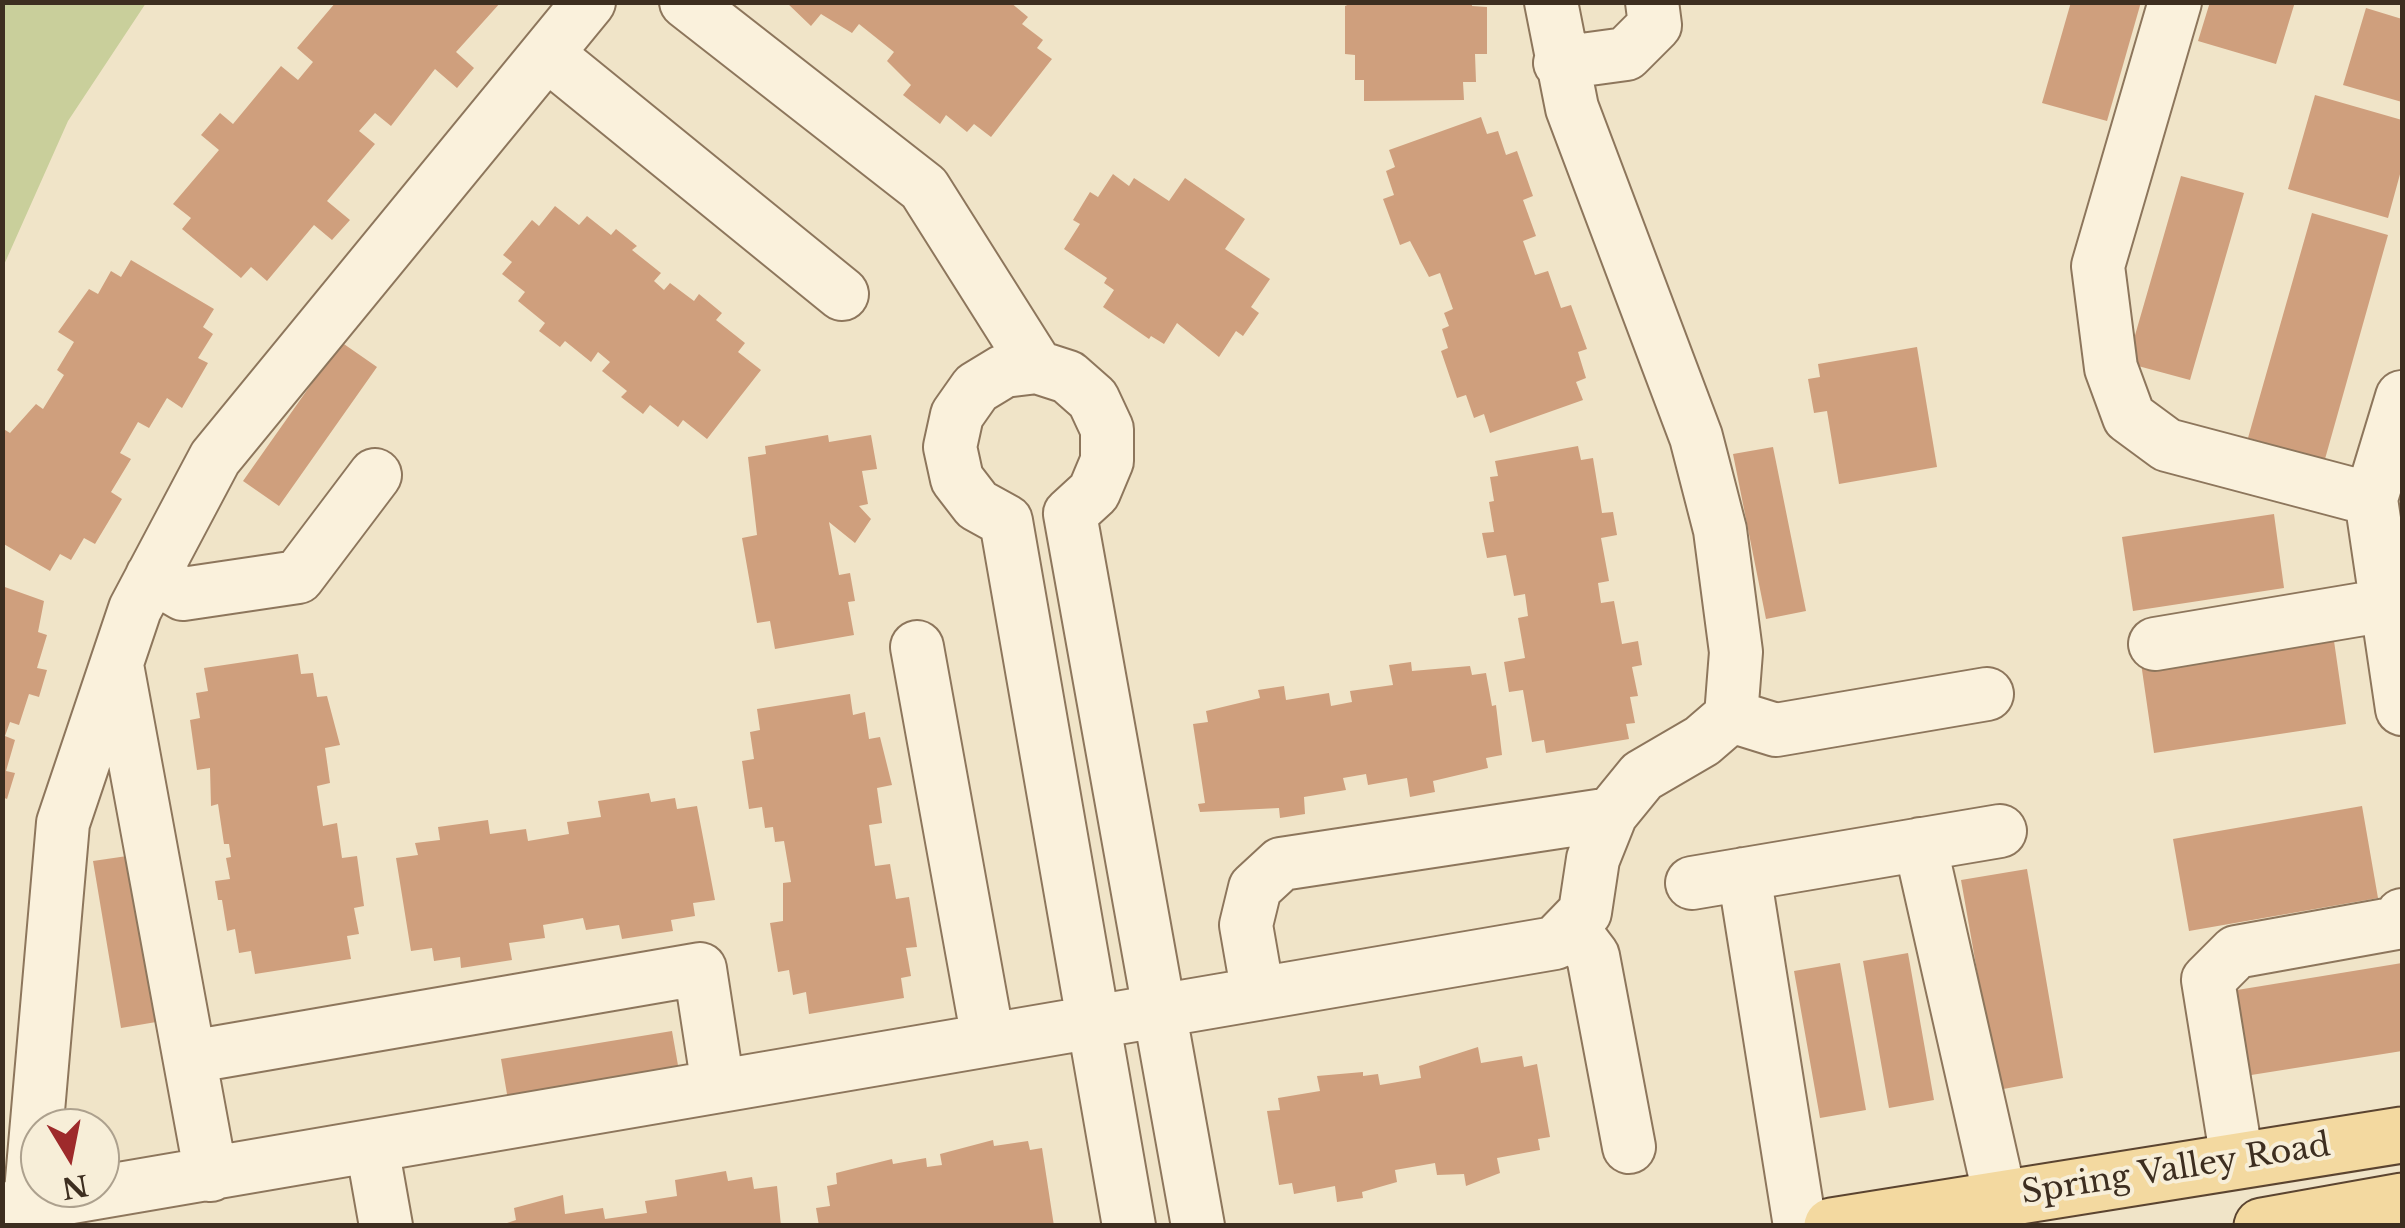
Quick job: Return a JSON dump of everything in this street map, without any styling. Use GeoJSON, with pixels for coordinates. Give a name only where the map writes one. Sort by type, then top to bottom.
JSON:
{"type":"FeatureCollection","features":[{"type":"Feature","properties":{"kind":"main road","name":"Spring Valley Road"},"geometry":{"type":"LineString","coordinates":[[1832,1226],[2002,1211],[2237,1160],[2402,1135]]}},
{"type":"Feature","properties":{"kind":"main road","name":"Spring Valley Road"},"geometry":{"type":"LineString","coordinates":[[2262,1226],[2402,1201]]}},
{"type":"Feature","properties":{"kind":"lane"},"geometry":{"type":"LineString","coordinates":[[589,2],[215,458],[134,609],[63,823],[20,1213],[372,1146],[1555,943],[1584,912],[1593,859],[1611,814],[1642,776],[1702,741],[1731,716],[1736,652],[1720,530],[1696,438],[1572,108],[1560,64],[1551,2]]}},
{"type":"Feature","properties":{"kind":"lane"},"geometry":{"type":"LineString","coordinates":[[686,2],[924,188],[1037,367]]}},
{"type":"Feature","properties":{"kind":"lane"},"geometry":{"type":"LineString","coordinates":[[1560,64],[1626,54],[1655,24],[1652,2]]}},
{"type":"Feature","properties":{"kind":"lane"},"geometry":{"type":"LineString","coordinates":[[2175,2],[2098,266],[2111,368],[2129,417],[2167,446],[2371,499]]}},
{"type":"Feature","properties":{"kind":"lane"},"geometry":{"type":"LineString","coordinates":[[547,54],[842,294]]}},
{"type":"Feature","properties":{"kind":"lane"},"geometry":{"type":"LineString","coordinates":[[1129,1226],[1006,522],[977,505],[967,492],[958,479],[950,447],[957,415],[976,388],[1004,371],[1037,367],[1068,377],[1093,399],[1107,429],[1108,462],[1094,492],[1070,514],[1198,1226]]}},
{"type":"Feature","properties":{"kind":"lane"},"geometry":{"type":"LineString","coordinates":[[2402,397],[2371,499],[2402,709]]}},
{"type":"Feature","properties":{"kind":"lane"},"geometry":{"type":"LineString","coordinates":[[152,576],[184,594],[298,576],[375,474]]}},
{"type":"Feature","properties":{"kind":"lane"},"geometry":{"type":"LineString","coordinates":[[2155,644],[2387,605]]}},
{"type":"Feature","properties":{"kind":"lane"},"geometry":{"type":"LineString","coordinates":[[917,647],[988,1038]]}},
{"type":"Feature","properties":{"kind":"lane"},"geometry":{"type":"LineString","coordinates":[[117,662],[211,1175]]}},
{"type":"Feature","properties":{"kind":"lane"},"geometry":{"type":"LineString","coordinates":[[1731,716],[1776,730],[1987,694]]}},
{"type":"Feature","properties":{"kind":"lane"},"geometry":{"type":"LineString","coordinates":[[1258,994],[1246,925],[1255,888],[1281,864],[1611,814]]}},
{"type":"Feature","properties":{"kind":"lane"},"geometry":{"type":"LineString","coordinates":[[1692,883],[2000,831]]}},
{"type":"Feature","properties":{"kind":"lane"},"geometry":{"type":"LineString","coordinates":[[1920,844],[2002,1211]]}},
{"type":"Feature","properties":{"kind":"lane"},"geometry":{"type":"LineString","coordinates":[[1744,874],[1800,1226]]}},
{"type":"Feature","properties":{"kind":"lane"},"geometry":{"type":"LineString","coordinates":[[2237,1160],[2208,980],[2236,952],[2397,924],[2402,915]]}},
{"type":"Feature","properties":{"kind":"lane"},"geometry":{"type":"LineString","coordinates":[[1571,927],[1593,956],[1629,1147]]}},
{"type":"Feature","properties":{"kind":"lane"},"geometry":{"type":"LineString","coordinates":[[190,1057],[700,969],[718,1086]]}},
{"type":"Feature","properties":{"kind":"lane"},"geometry":{"type":"LineString","coordinates":[[372,1146],[386,1226]]}},
{"type":"Feature","properties":{"kind":"green space"},"geometry":{"type":"Polygon","coordinates":[[[3,2],[146,3],[68,121],[3,267],[3,2]]]}},
{"type":"Feature","properties":{"kind":"building"},"geometry":{"type":"Polygon","coordinates":[[[336,2],[501,2],[456,52],[474,68],[457,88],[435,69],[391,126],[375,113],[359,131],[375,144],[327,201],[350,220],[332,240],[314,225],[267,281],[251,267],[241,278],[182,229],[191,218],[173,204],[219,150],[201,135],[220,113],[233,124],[281,66],[298,80],[313,62],[297,48],[336,2]]]}},
{"type":"Feature","properties":{"kind":"building"},"geometry":{"type":"Polygon","coordinates":[[[786,2],[1010,2],[1028,17],[1022,24],[1043,40],[1037,48],[1052,59],[991,137],[974,124],[967,132],[946,115],[940,124],[903,95],[911,85],[887,61],[894,52],[859,24],[852,33],[821,14],[811,26],[786,2]]]}},
{"type":"Feature","properties":{"kind":"building"},"geometry":{"type":"Polygon","coordinates":[[[1354,2],[1472,2],[1472,6],[1487,7],[1487,54],[1475,54],[1476,82],[1463,82],[1464,100],[1364,101],[1364,80],[1355,80],[1355,55],[1345,54],[1345,6],[1354,2]]]}},
{"type":"Feature","properties":{"kind":"building"},"geometry":{"type":"Polygon","coordinates":[[[2071,2],[2141,2],[2107,121],[2042,103],[2071,2]]]}},
{"type":"Feature","properties":{"kind":"building"},"geometry":{"type":"Polygon","coordinates":[[[2210,2],[2295,2],[2276,64],[2198,41],[2210,2]]]}},
{"type":"Feature","properties":{"kind":"building"},"geometry":{"type":"Polygon","coordinates":[[[2366,8],[2402,19],[2402,102],[2343,85],[2366,8]]]}},
{"type":"Feature","properties":{"kind":"building"},"geometry":{"type":"Polygon","coordinates":[[[2315,95],[2402,120],[2402,167],[2388,218],[2288,189],[2315,95]]]}},
{"type":"Feature","properties":{"kind":"building"},"geometry":{"type":"Polygon","coordinates":[[[1481,117],[1487,134],[1498,131],[1506,155],[1517,151],[1533,196],[1523,200],[1536,236],[1523,241],[1535,275],[1548,271],[1561,308],[1571,305],[1587,349],[1578,352],[1586,378],[1576,382],[1583,400],[1490,433],[1484,414],[1474,418],[1466,395],[1457,398],[1441,351],[1448,348],[1442,329],[1449,326],[1444,313],[1453,309],[1440,273],[1429,277],[1410,241],[1400,245],[1383,199],[1394,195],[1386,171],[1395,167],[1389,150],[1481,117]]]}},
{"type":"Feature","properties":{"kind":"building"},"geometry":{"type":"Polygon","coordinates":[[[1113,174],[1129,186],[1134,178],[1169,201],[1185,178],[1245,219],[1225,249],[1270,279],[1251,307],[1259,313],[1243,336],[1236,331],[1219,357],[1177,323],[1164,344],[1151,336],[1149,339],[1103,307],[1114,290],[1104,283],[1107,278],[1064,249],[1080,224],[1073,220],[1090,192],[1098,197],[1113,174]]]}},
{"type":"Feature","properties":{"kind":"building"},"geometry":{"type":"Polygon","coordinates":[[[2181,176],[2244,193],[2190,380],[2127,363],[2181,176]]]}},
{"type":"Feature","properties":{"kind":"building"},"geometry":{"type":"Polygon","coordinates":[[[555,206],[579,225],[587,216],[611,235],[616,229],[637,246],[632,250],[661,273],[654,281],[664,290],[670,283],[694,301],[699,294],[722,313],[716,320],[745,343],[738,352],[761,370],[707,439],[683,420],[678,427],[650,405],[643,414],[621,397],[627,391],[602,371],[610,362],[598,352],[591,362],[565,341],[560,347],[539,331],[545,323],[518,301],[525,292],[502,274],[512,262],[503,255],[532,220],[539,226],[555,206]]]}},
{"type":"Feature","properties":{"kind":"building"},"geometry":{"type":"Polygon","coordinates":[[[2312,213],[2388,235],[2325,459],[2248,438],[2312,213]]]}},
{"type":"Feature","properties":{"kind":"building"},"geometry":{"type":"Polygon","coordinates":[[[131,260],[214,309],[203,327],[213,334],[198,358],[208,363],[182,408],[167,398],[149,428],[138,422],[120,453],[131,459],[111,492],[122,499],[95,544],[84,538],[71,560],[60,554],[50,571],[2,543],[2,428],[10,433],[36,404],[43,409],[64,375],[57,370],[74,342],[58,332],[89,289],[98,294],[111,271],[121,277],[131,260]]]}},
{"type":"Feature","properties":{"kind":"building"},"geometry":{"type":"Polygon","coordinates":[[[341,342],[377,367],[279,506],[243,481],[341,342]]]}},
{"type":"Feature","properties":{"kind":"building"},"geometry":{"type":"Polygon","coordinates":[[[1917,347],[1937,467],[1839,484],[1827,411],[1814,413],[1808,379],[1820,377],[1818,364],[1917,347]]]}},
{"type":"Feature","properties":{"kind":"building"},"geometry":{"type":"Polygon","coordinates":[[[828,435],[829,442],[871,435],[877,469],[862,471],[868,504],[859,506],[871,519],[855,543],[829,522],[839,575],[850,573],[855,601],[848,602],[854,635],[775,649],[770,621],[757,623],[742,538],[757,535],[748,457],[766,454],[765,446],[828,435]]]}},
{"type":"Feature","properties":{"kind":"building"},"geometry":{"type":"Polygon","coordinates":[[[1578,446],[1581,460],[1593,458],[1602,513],[1613,512],[1617,535],[1601,538],[1609,581],[1598,583],[1601,603],[1614,601],[1622,644],[1638,641],[1642,665],[1632,667],[1638,696],[1630,697],[1635,723],[1626,724],[1629,739],[1546,753],[1544,740],[1532,742],[1523,690],[1509,692],[1504,662],[1525,658],[1518,618],[1528,616],[1525,594],[1514,596],[1506,555],[1487,558],[1482,533],[1494,532],[1489,502],[1494,501],[1490,477],[1498,476],[1495,461],[1578,446]]]}},
{"type":"Feature","properties":{"kind":"building"},"geometry":{"type":"Polygon","coordinates":[[[1773,447],[1806,611],[1766,619],[1733,454],[1773,447]]]}},
{"type":"Feature","properties":{"kind":"building"},"geometry":{"type":"Polygon","coordinates":[[[2274,514],[2284,588],[2133,611],[2122,537],[2274,514]]]}},
{"type":"Feature","properties":{"kind":"building"},"geometry":{"type":"Polygon","coordinates":[[[2,586],[44,601],[38,632],[47,635],[37,668],[47,670],[39,697],[29,694],[19,725],[10,722],[5,736],[15,740],[6,771],[15,773],[7,799],[2,797],[2,586]]]}},
{"type":"Feature","properties":{"kind":"building"},"geometry":{"type":"Polygon","coordinates":[[[2333,634],[2346,724],[2154,753],[2141,663],[2333,634]]]}},
{"type":"Feature","properties":{"kind":"building"},"geometry":{"type":"Polygon","coordinates":[[[298,654],[301,674],[313,673],[317,697],[327,696],[340,745],[325,748],[330,783],[317,786],[323,826],[337,823],[342,858],[357,856],[364,906],[354,908],[359,934],[347,936],[351,959],[255,974],[251,951],[239,953],[235,929],[227,931],[222,900],[218,900],[215,881],[230,879],[226,858],[231,857],[229,844],[224,844],[218,804],[211,806],[210,768],[197,770],[190,720],[200,718],[196,693],[208,691],[204,668],[298,654]]]}},
{"type":"Feature","properties":{"kind":"building"},"geometry":{"type":"Polygon","coordinates":[[[1411,662],[1412,671],[1470,666],[1472,675],[1486,673],[1492,706],[1496,705],[1502,755],[1486,758],[1488,768],[1433,781],[1435,792],[1410,797],[1407,778],[1368,785],[1366,774],[1343,778],[1346,790],[1304,797],[1305,814],[1280,818],[1279,808],[1200,812],[1198,804],[1205,803],[1193,724],[1208,722],[1206,711],[1260,698],[1258,690],[1284,686],[1286,700],[1329,693],[1331,706],[1352,702],[1350,691],[1393,685],[1389,665],[1411,662]]]}},
{"type":"Feature","properties":{"kind":"building"},"geometry":{"type":"Polygon","coordinates":[[[850,694],[853,715],[865,712],[869,739],[880,737],[892,785],[877,788],[882,823],[869,825],[875,866],[890,864],[896,899],[909,897],[917,947],[906,948],[911,976],[901,978],[904,998],[809,1014],[806,992],[793,995],[789,970],[778,972],[770,923],[783,921],[783,883],[791,882],[784,841],[775,842],[773,827],[765,828],[762,807],[749,809],[742,761],[754,759],[750,732],[760,730],[757,709],[850,694]]]}},
{"type":"Feature","properties":{"kind":"building"},"geometry":{"type":"Polygon","coordinates":[[[649,793],[651,802],[675,798],[677,809],[697,806],[715,900],[693,903],[695,916],[671,920],[673,931],[622,939],[619,925],[586,930],[583,918],[543,925],[545,938],[509,943],[512,960],[461,968],[460,957],[434,961],[432,948],[411,951],[396,858],[418,855],[415,843],[440,840],[438,827],[488,820],[490,834],[526,829],[528,841],[569,834],[567,822],[601,817],[598,801],[649,793]]]}},
{"type":"Feature","properties":{"kind":"building"},"geometry":{"type":"Polygon","coordinates":[[[2362,806],[2378,898],[2189,931],[2173,839],[2362,806]]]}},
{"type":"Feature","properties":{"kind":"building"},"geometry":{"type":"Polygon","coordinates":[[[134,855],[162,1021],[121,1028],[93,861],[134,855]]]}},
{"type":"Feature","properties":{"kind":"building"},"geometry":{"type":"Polygon","coordinates":[[[2027,869],[2063,1078],[1998,1090],[1961,880],[2027,869]]]}},
{"type":"Feature","properties":{"kind":"building"},"geometry":{"type":"Polygon","coordinates":[[[1908,953],[1934,1100],[1889,1108],[1863,961],[1908,953]]]}},
{"type":"Feature","properties":{"kind":"building"},"geometry":{"type":"Polygon","coordinates":[[[1840,963],[1866,1110],[1820,1118],[1794,971],[1840,963]]]}},
{"type":"Feature","properties":{"kind":"building"},"geometry":{"type":"Polygon","coordinates":[[[2402,963],[2402,1051],[2245,1076],[2231,991],[2402,963]]]}},
{"type":"Feature","properties":{"kind":"building"},"geometry":{"type":"Polygon","coordinates":[[[672,1031],[679,1071],[508,1100],[501,1059],[672,1031]]]}},
{"type":"Feature","properties":{"kind":"building"},"geometry":{"type":"Polygon","coordinates":[[[1478,1047],[1481,1063],[1522,1056],[1524,1067],[1537,1064],[1550,1137],[1538,1139],[1540,1150],[1497,1158],[1500,1173],[1466,1186],[1464,1174],[1437,1175],[1435,1163],[1395,1170],[1397,1182],[1362,1192],[1363,1198],[1337,1202],[1335,1186],[1294,1194],[1292,1183],[1279,1185],[1267,1111],[1280,1110],[1278,1098],[1320,1091],[1317,1076],[1378,1074],[1380,1085],[1421,1078],[1419,1066],[1478,1047]]]}},
{"type":"Feature","properties":{"kind":"building"},"geometry":{"type":"Polygon","coordinates":[[[993,1140],[994,1146],[1028,1141],[1030,1150],[1042,1148],[1054,1226],[819,1226],[816,1208],[830,1206],[827,1186],[837,1184],[836,1173],[892,1159],[893,1164],[926,1158],[927,1167],[942,1165],[940,1154],[993,1140]]]}},
{"type":"Feature","properties":{"kind":"building"},"geometry":{"type":"Polygon","coordinates":[[[726,1171],[728,1181],[752,1177],[754,1189],[777,1186],[781,1226],[498,1226],[516,1220],[514,1208],[563,1195],[565,1214],[603,1208],[605,1219],[647,1213],[645,1201],[677,1196],[675,1180],[726,1171]]]}}]}
